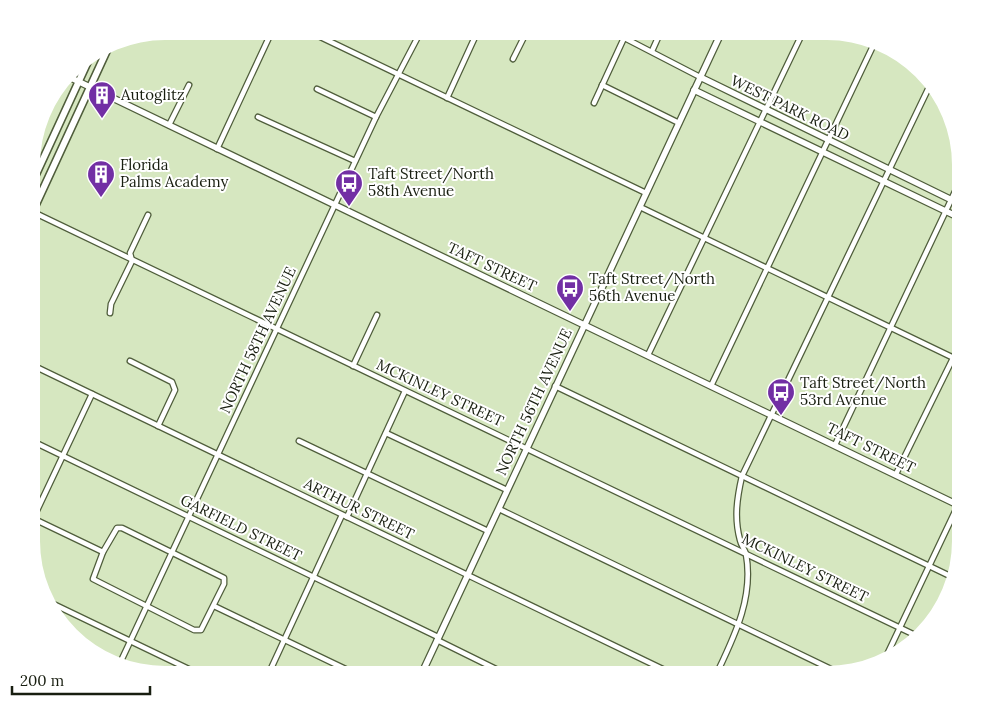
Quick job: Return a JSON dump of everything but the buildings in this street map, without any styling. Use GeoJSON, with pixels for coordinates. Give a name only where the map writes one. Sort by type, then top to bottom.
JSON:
{"type":"FeatureCollection","features":[{"type":"Feature","properties":{"kind":"main road"},"geometry":{"type":"LineString","coordinates":[[40,194],[104,57]]}},
{"type":"Feature","properties":{"kind":"main road"},"geometry":{"type":"LineString","coordinates":[[40,165],[83,71]]}},
{"type":"Feature","properties":{"kind":"street"},"geometry":{"type":"LineString","coordinates":[[217,149],[268,40]]}},
{"type":"Feature","properties":{"kind":"street"},"geometry":{"type":"LineString","coordinates":[[328,40],[646,193]]}},
{"type":"Feature","properties":{"kind":"street","name":"NORTH 58TH AVENUE"},"geometry":{"type":"LineString","coordinates":[[122,658],[355,161],[415,40]]}},
{"type":"Feature","properties":{"kind":"street"},"geometry":{"type":"LineString","coordinates":[[447,98],[474,40]]}},
{"type":"Feature","properties":{"kind":"street"},"geometry":{"type":"LineString","coordinates":[[513,59],[522,40]]}},
{"type":"Feature","properties":{"kind":"street"},"geometry":{"type":"LineString","coordinates":[[594,103],[623,40]]}},
{"type":"Feature","properties":{"kind":"street","name":"WEST PARK ROAD"},"geometry":{"type":"LineString","coordinates":[[628,40],[765,110],[952,200]]}},
{"type":"Feature","properties":{"kind":"street"},"geometry":{"type":"LineString","coordinates":[[652,51],[657,40]]}},
{"type":"Feature","properties":{"kind":"street","name":"NORTH 56TH AVENUE"},"geometry":{"type":"LineString","coordinates":[[425,666],[718,40]]}},
{"type":"Feature","properties":{"kind":"street"},"geometry":{"type":"LineString","coordinates":[[648,355],[799,40]]}},
{"type":"Feature","properties":{"kind":"street"},"geometry":{"type":"LineString","coordinates":[[711,386],[821,151],[872,49]]}},
{"type":"Feature","properties":{"kind":"street","name":"TAFT STREET"},"geometry":{"type":"LineString","coordinates":[[75,79],[335,206],[952,500]]}},
{"type":"Feature","properties":{"kind":"street"},"geometry":{"type":"LineString","coordinates":[[169,125],[189,85]]}},
{"type":"Feature","properties":{"kind":"street"},"geometry":{"type":"LineString","coordinates":[[602,85],[679,123]]}},
{"type":"Feature","properties":{"kind":"street"},"geometry":{"type":"LineString","coordinates":[[317,89],[376,117]]}},
{"type":"Feature","properties":{"kind":"street","name":"WEST PARK ROAD"},"geometry":{"type":"LineString","coordinates":[[694,90],[952,214]]}},
{"type":"Feature","properties":{"kind":"street"},"geometry":{"type":"LineString","coordinates":[[720,666],[739,626],[745,599],[746,553],[740,543],[736,521],[736,505],[742,476],[927,91]]}},
{"type":"Feature","properties":{"kind":"street"},"geometry":{"type":"LineString","coordinates":[[258,117],[355,161]]}},
{"type":"Feature","properties":{"kind":"street"},"geometry":{"type":"LineString","coordinates":[[835,445],[952,200]]}},
{"type":"Feature","properties":{"kind":"street"},"geometry":{"type":"LineString","coordinates":[[640,207],[952,357]]}},
{"type":"Feature","properties":{"kind":"street"},"geometry":{"type":"LineString","coordinates":[[110,313],[111,304],[132,261],[130,253],[148,214]]}},
{"type":"Feature","properties":{"kind":"street","name":"MCKINLEY STREET"},"geometry":{"type":"LineString","coordinates":[[40,216],[405,391],[527,447],[911,633]]}},
{"type":"Feature","properties":{"kind":"street"},"geometry":{"type":"LineString","coordinates":[[353,366],[377,315]]}},
{"type":"Feature","properties":{"kind":"street"},"geometry":{"type":"LineString","coordinates":[[130,361],[172,382],[174,386],[175,390],[158,426]]}},
{"type":"Feature","properties":{"kind":"street"},"geometry":{"type":"LineString","coordinates":[[896,474],[952,362]]}},
{"type":"Feature","properties":{"kind":"street","name":"ARTHUR STREET"},"geometry":{"type":"LineString","coordinates":[[40,369],[656,666]]}},
{"type":"Feature","properties":{"kind":"street"},"geometry":{"type":"LineString","coordinates":[[555,386],[947,575]]}},
{"type":"Feature","properties":{"kind":"street"},"geometry":{"type":"LineString","coordinates":[[272,666],[312,577],[367,474],[405,391]]}},
{"type":"Feature","properties":{"kind":"street"},"geometry":{"type":"LineString","coordinates":[[40,504],[92,394]]}},
{"type":"Feature","properties":{"kind":"street"},"geometry":{"type":"LineString","coordinates":[[386,432],[507,490]]}},
{"type":"Feature","properties":{"kind":"street"},"geometry":{"type":"LineString","coordinates":[[299,441],[488,531]]}},
{"type":"Feature","properties":{"kind":"street","name":"GARFIELD STREET"},"geometry":{"type":"LineString","coordinates":[[40,445],[438,638],[491,666]]}},
{"type":"Feature","properties":{"kind":"street"},"geometry":{"type":"LineString","coordinates":[[499,509],[824,666]]}},
{"type":"Feature","properties":{"kind":"street"},"geometry":{"type":"LineString","coordinates":[[890,648],[952,520]]}},
{"type":"Feature","properties":{"kind":"street"},"geometry":{"type":"LineString","coordinates":[[40,522],[103,552]]}},
{"type":"Feature","properties":{"kind":"street"},"geometry":{"type":"LineString","coordinates":[[117,528],[122,528],[172,552],[224,578],[224,584],[201,630],[194,630],[93,579],[103,552],[117,528]]}},
{"type":"Feature","properties":{"kind":"street"},"geometry":{"type":"LineString","coordinates":[[214,606],[341,666]]}},
{"type":"Feature","properties":{"kind":"street"},"geometry":{"type":"LineString","coordinates":[[60,607],[182,666]]}},
{"type":"Feature","properties":{"kind":"place","name":"Autoglitz"},"geometry":{"type":"Point","coordinates":[102,119]}},
{"type":"Feature","properties":{"kind":"place","name":"Florida Palms Academy"},"geometry":{"type":"Point","coordinates":[101,198]}},
{"type":"Feature","properties":{"kind":"place","name":"Taft Street/North 58th Avenue"},"geometry":{"type":"Point","coordinates":[349,207]}},
{"type":"Feature","properties":{"kind":"place","name":"Taft Street/North 56th Avenue"},"geometry":{"type":"Point","coordinates":[570,312]}},
{"type":"Feature","properties":{"kind":"place","name":"Taft Street/North 53rd Avenue"},"geometry":{"type":"Point","coordinates":[781,416]}}]}
